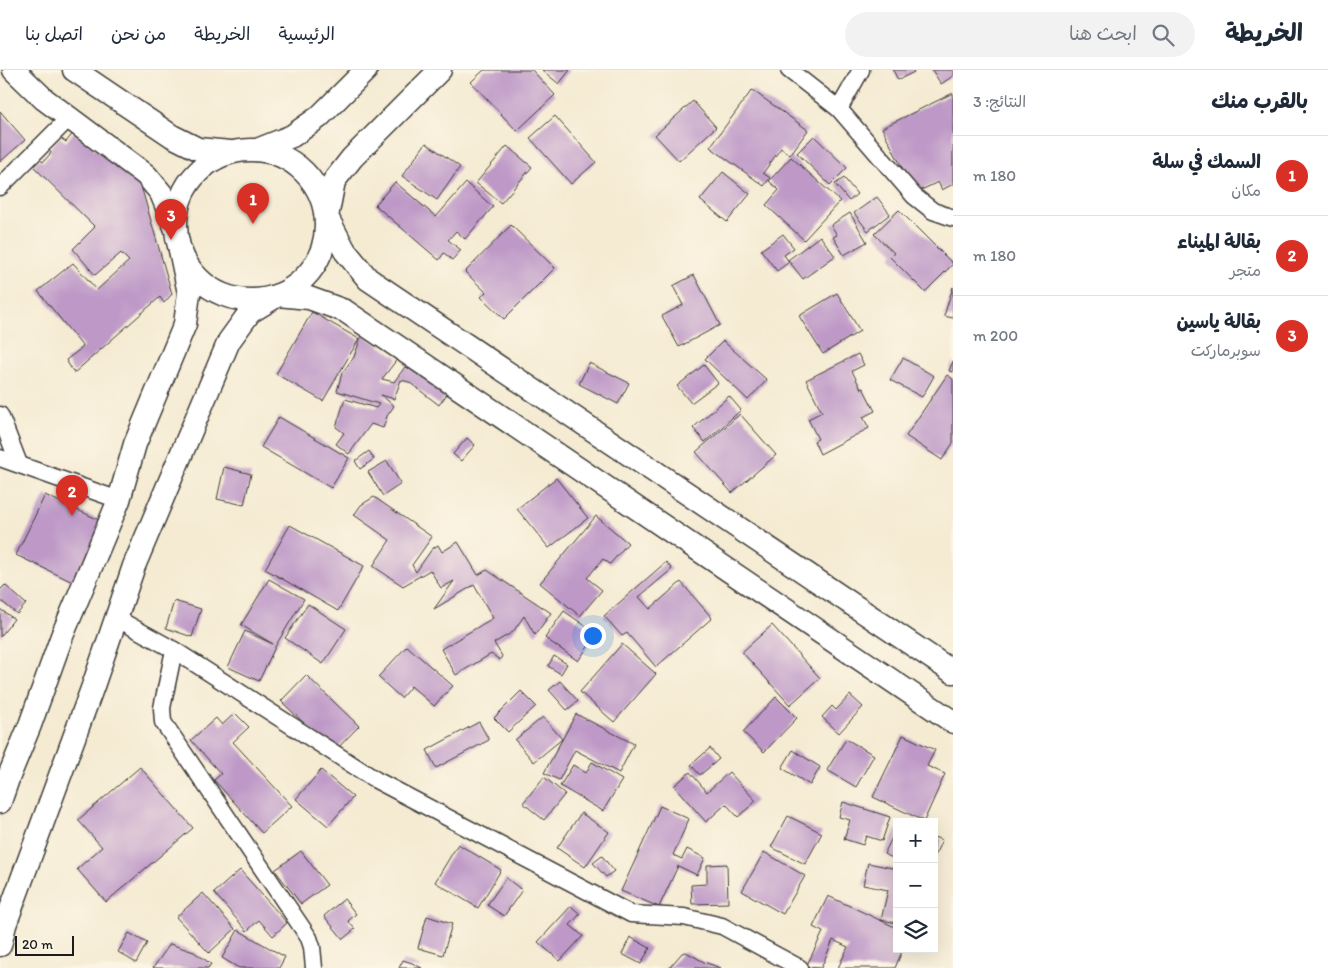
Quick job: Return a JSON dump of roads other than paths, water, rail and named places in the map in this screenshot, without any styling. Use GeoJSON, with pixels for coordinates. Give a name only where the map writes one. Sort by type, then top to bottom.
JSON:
{"type":"FeatureCollection","features":[{"type":"Feature","properties":{"kind":"street"},"geometry":{"type":"LineString","coordinates":[[0,802],[4,774],[30,726],[62,636],[119,500],[135,444],[185,324],[189,293],[176,227],[161,193],[146,175],[44,99],[14,70]]}},
{"type":"Feature","properties":{"kind":"street"},"geometry":{"type":"LineString","coordinates":[[74,70],[172,136],[198,149],[231,152],[257,150],[283,156],[304,171],[320,192],[326,217],[345,252],[368,279],[953,672]]}},
{"type":"Feature","properties":{"kind":"street"},"geometry":{"type":"LineString","coordinates":[[257,150],[292,136],[312,122],[366,70]]}},
{"type":"Feature","properties":{"kind":"street"},"geometry":{"type":"LineString","coordinates":[[0,945],[5,925],[134,566],[229,341],[250,312],[299,282],[316,264],[325,241],[326,217],[334,181],[352,158],[440,70]]}},
{"type":"Feature","properties":{"kind":"street"},"geometry":{"type":"LineString","coordinates":[[788,70],[839,109],[914,196],[933,211],[953,218]]}},
{"type":"Feature","properties":{"kind":"street"},"geometry":{"type":"LineString","coordinates":[[839,109],[861,70]]}},
{"type":"Feature","properties":{"kind":"street"},"geometry":{"type":"LineString","coordinates":[[0,187],[69,118]]}},
{"type":"Feature","properties":{"kind":"street"},"geometry":{"type":"LineString","coordinates":[[176,227],[179,202],[191,180],[209,163],[231,152]]}},
{"type":"Feature","properties":{"kind":"street"},"geometry":{"type":"LineString","coordinates":[[180,250],[192,271],[209,287],[231,297],[255,300],[278,295],[309,298],[345,311],[953,722]]}},
{"type":"Feature","properties":{"kind":"street"},"geometry":{"type":"LineString","coordinates":[[0,414],[19,464]]}},
{"type":"Feature","properties":{"kind":"street"},"geometry":{"type":"LineString","coordinates":[[0,458],[119,500]]}},
{"type":"Feature","properties":{"kind":"street"},"geometry":{"type":"LineString","coordinates":[[116,618],[174,650],[376,780],[631,914],[684,918],[722,926],[800,968]]}},
{"type":"Feature","properties":{"kind":"street"},"geometry":{"type":"LineString","coordinates":[[174,650],[162,708],[163,722],[309,938],[314,968]]}},
{"type":"Feature","properties":{"kind":"place","name":"السمك في سلة"},"geometry":{"type":"Point","coordinates":[253,224]}},
{"type":"Feature","properties":{"kind":"place","name":"بقالة ياسين"},"geometry":{"type":"Point","coordinates":[171,240]}},
{"type":"Feature","properties":{"kind":"place","name":"بقالة الميناء"},"geometry":{"type":"Point","coordinates":[72,516]}}]}
